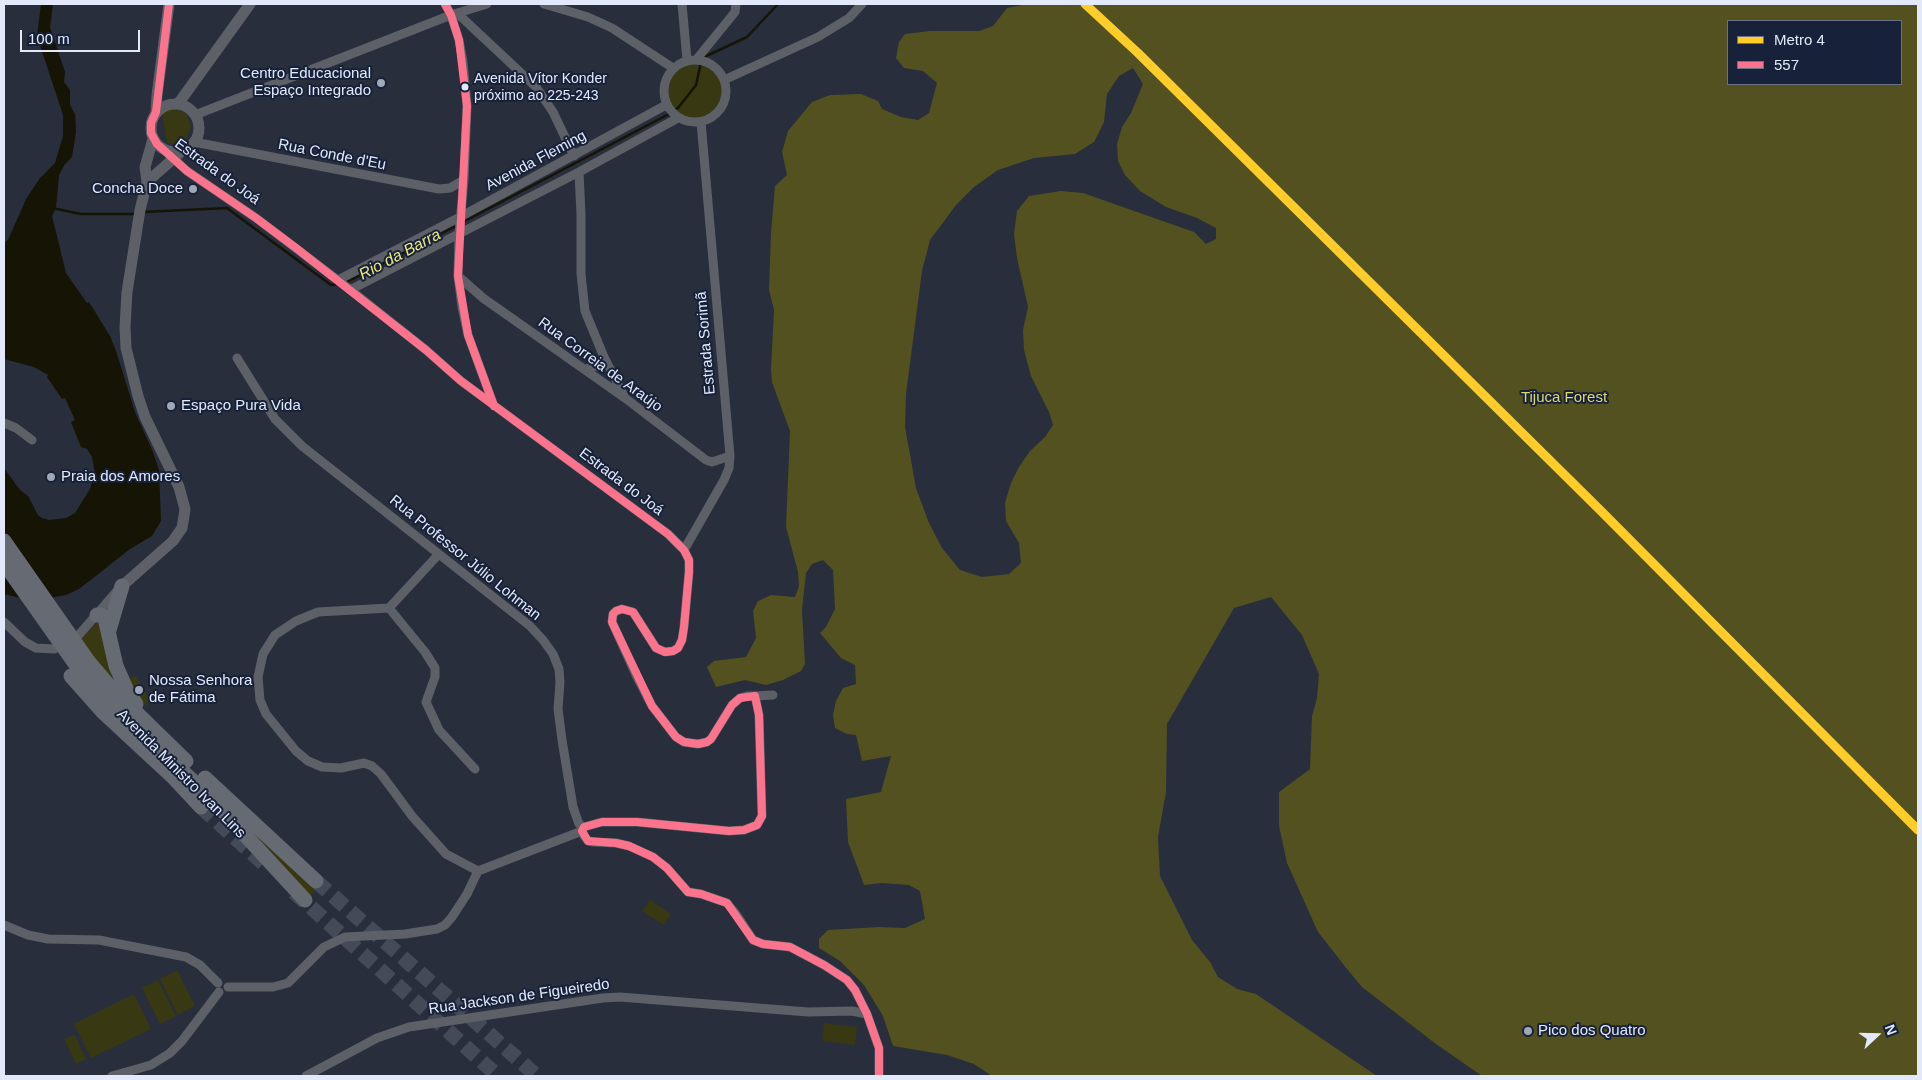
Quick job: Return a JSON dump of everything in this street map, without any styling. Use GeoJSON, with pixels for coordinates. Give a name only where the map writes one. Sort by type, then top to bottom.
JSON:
{"type":"FeatureCollection","features":[{"type":"Feature","properties":{"kind":"highway"},"geometry":{"type":"LineString","coordinates":[[4,541],[103,712],[172,776],[200,807]]}},
{"type":"Feature","properties":{"kind":"highway"},"geometry":{"type":"LineString","coordinates":[[4,563],[79,668]]}},
{"type":"Feature","properties":{"kind":"highway"},"geometry":{"type":"LineString","coordinates":[[4,580],[79,668],[132,710],[316,881]]}},
{"type":"Feature","properties":{"kind":"highway"},"geometry":{"type":"LineString","coordinates":[[108,632],[122,586]]}},
{"type":"Feature","properties":{"kind":"highway"},"geometry":{"type":"LineString","coordinates":[[97,615],[105,618],[116,666],[133,701],[221,794]]}},
{"type":"Feature","properties":{"kind":"highway","name":"Avenida Ministro Ivan Lins"},"geometry":{"type":"LineString","coordinates":[[79,668],[98,691],[125,718],[211,798],[305,900]]}},
{"type":"Feature","properties":{"kind":"street"},"geometry":{"type":"LineString","coordinates":[[169,4],[156,112],[151,124],[157,143],[171,152],[182,151]]}},
{"type":"Feature","properties":{"kind":"street"},"geometry":{"type":"LineString","coordinates":[[178,104],[250,4]]}},
{"type":"Feature","properties":{"kind":"street"},"geometry":{"type":"LineString","coordinates":[[445,4],[453,14],[536,87],[553,112],[574,156]]}},
{"type":"Feature","properties":{"kind":"street"},"geometry":{"type":"LineString","coordinates":[[195,115],[453,14],[487,4]]}},
{"type":"Feature","properties":{"kind":"street"},"geometry":{"type":"LineString","coordinates":[[544,4],[588,17],[612,28],[673,68]]}},
{"type":"Feature","properties":{"kind":"street"},"geometry":{"type":"LineString","coordinates":[[682,4],[696,60],[720,72],[726,91],[722,106],[711,118],[701,122],[685,121],[677,117],[667,106],[663,90],[665,82],[673,68],[696,60],[735,12],[736,4]]}},
{"type":"Feature","properties":{"kind":"street"},"geometry":{"type":"LineString","coordinates":[[724,80],[818,37],[849,18],[862,4]]}},
{"type":"Feature","properties":{"kind":"street"},"geometry":{"type":"LineString","coordinates":[[453,14],[463,62],[467,106],[464,180],[459,225],[458,276],[464,321],[479,369],[494,406]]}},
{"type":"Feature","properties":{"kind":"street"},"geometry":{"type":"LineString","coordinates":[[147,182],[194,142],[199,128],[195,115],[188,108],[178,104],[166,105],[156,112]]}},
{"type":"Feature","properties":{"kind":"street","name":"Avenida Fleming"},"geometry":{"type":"LineString","coordinates":[[350,290],[574,156],[667,106]]}},
{"type":"Feature","properties":{"kind":"street","name":"Avenida Fleming"},"geometry":{"type":"LineString","coordinates":[[339,281],[579,172],[677,117]]}},
{"type":"Feature","properties":{"kind":"street","name":"Estrada Sorimã"},"geometry":{"type":"LineString","coordinates":[[684,550],[724,480],[729,468],[730,456],[701,122]]}},
{"type":"Feature","properties":{"kind":"street","name":"Rua Conde d'Eu"},"geometry":{"type":"LineString","coordinates":[[194,142],[439,189],[450,188],[464,180]]}},
{"type":"Feature","properties":{"kind":"street"},"geometry":{"type":"LineString","coordinates":[[4,622],[25,642],[40,650],[54,649],[69,643],[77,637],[122,586],[178,535],[182,528],[185,509],[179,487],[145,417],[126,348],[126,309],[140,213],[147,182],[145,167],[157,143]]}},
{"type":"Feature","properties":{"kind":"street","name":"Estrada do Joá"},"geometry":{"type":"LineString","coordinates":[[157,143],[173,160],[256,218],[339,281],[426,350],[461,381],[668,534],[684,550]]}},
{"type":"Feature","properties":{"kind":"street"},"geometry":{"type":"LineString","coordinates":[[145,167],[157,172]]}},
{"type":"Feature","properties":{"kind":"street"},"geometry":{"type":"LineString","coordinates":[[579,172],[582,295],[588,320],[625,398]]}},
{"type":"Feature","properties":{"kind":"street","name":"Rua Correia de Araújo"},"geometry":{"type":"LineString","coordinates":[[458,276],[482,298],[625,398],[706,460],[712,462],[730,456]]}},
{"type":"Feature","properties":{"kind":"street"},"geometry":{"type":"LineString","coordinates":[[584,370],[597,366],[604,357]]}},
{"type":"Feature","properties":{"kind":"street","name":"Rua Professor Júlio Lohman"},"geometry":{"type":"LineString","coordinates":[[236,358],[275,419],[302,446],[530,626],[543,640],[553,654],[559,669],[558,709],[573,807],[579,824],[583,829]]}},
{"type":"Feature","properties":{"kind":"street"},"geometry":{"type":"LineString","coordinates":[[461,381],[473,382],[478,377],[479,369]]}},
{"type":"Feature","properties":{"kind":"street"},"geometry":{"type":"LineString","coordinates":[[4,423],[16,428],[32,440]]}},
{"type":"Feature","properties":{"kind":"street"},"geometry":{"type":"LineString","coordinates":[[684,550],[689,560],[689,572],[684,627],[682,640],[678,648],[665,652],[656,648],[634,612],[622,609],[613,614],[612,622],[652,706],[676,737],[689,743],[698,744],[711,739],[732,705],[740,698],[774,695]]}},
{"type":"Feature","properties":{"kind":"street"},"geometry":{"type":"LineString","coordinates":[[438,555],[389,608],[318,612],[296,621],[275,636],[263,654],[258,677],[260,700],[266,714],[296,750],[308,761],[322,767],[341,768],[364,763],[372,766],[381,774],[412,816],[446,854],[478,871]]}},
{"type":"Feature","properties":{"kind":"street"},"geometry":{"type":"LineString","coordinates":[[389,608],[425,652],[435,668],[435,677],[426,702],[439,730],[475,769]]}},
{"type":"Feature","properties":{"kind":"street"},"geometry":{"type":"LineString","coordinates":[[4,925],[28,935],[48,939],[99,940],[186,957],[200,965],[224,992],[228,987],[273,987],[288,983],[324,947],[344,937],[405,934],[437,929],[445,925],[467,894],[478,871],[602,822],[637,822],[735,832],[757,825],[763,811],[759,715],[755,696]]}},
{"type":"Feature","properties":{"kind":"street"},"geometry":{"type":"LineString","coordinates":[[583,829],[584,836],[588,841],[616,843],[642,851],[667,868],[688,892],[701,894],[727,903],[753,940],[763,944],[790,947],[824,964],[847,980],[855,990],[867,1014],[879,1048],[879,1076]]}},
{"type":"Feature","properties":{"kind":"street"},"geometry":{"type":"LineString","coordinates":[[112,1076],[151,1065],[170,1053],[182,1041],[218,987]]}},
{"type":"Feature","properties":{"kind":"street","name":"Rua Jackson de Figueiredo"},"geometry":{"type":"LineString","coordinates":[[306,1076],[377,1038],[409,1027],[603,998],[620,997],[791,1010],[852,1011],[867,1014]]}},
{"type":"Feature","properties":{"kind":"shaded area"},"geometry":{"type":"Polygon","coordinates":[[[41,4],[53,4],[50,27],[65,72],[64,82],[70,90],[70,105],[75,114],[76,132],[72,157],[65,164],[59,175],[56,208],[52,216],[66,273],[87,303],[89,302],[110,336],[135,412],[153,452],[159,470],[161,521],[152,536],[130,549],[79,589],[66,595],[43,599],[24,599],[4,594],[4,468],[20,490],[28,496],[38,515],[49,520],[66,518],[75,513],[90,489],[95,473],[92,457],[87,449],[81,447],[71,422],[75,420],[65,398],[62,399],[47,377],[48,375],[34,367],[4,359],[4,243],[8,240],[26,199],[40,178],[55,163],[63,136],[63,115],[37,36],[41,4]]]}},
{"type":"Feature","properties":{"kind":"shaded area"},"geometry":{"type":"Polygon","coordinates":[[[690,64],[700,64],[710,68],[718,76],[722,91],[718,106],[710,114],[700,118],[690,118],[680,114],[672,106],[668,96],[668,86],[672,76],[680,68],[690,64]]]}},
{"type":"Feature","properties":{"kind":"shaded area"},"geometry":{"type":"Polygon","coordinates":[[[175,109],[187,115],[191,127],[186,139],[181,143],[174,144],[167,143],[162,113],[175,109]]]}},
{"type":"Feature","properties":{"kind":"shaded area"},"geometry":{"type":"Polygon","coordinates":[[[100,618],[117,685],[80,641],[100,618]]]}},
{"type":"Feature","properties":{"kind":"shaded area"},"geometry":{"type":"Polygon","coordinates":[[[136,676],[150,700],[146,706],[133,691],[127,679],[136,676]]]}},
{"type":"Feature","properties":{"kind":"shaded area"},"geometry":{"type":"Polygon","coordinates":[[[236,818],[318,887],[309,897],[236,818]]]}},
{"type":"Feature","properties":{"kind":"shaded area"},"geometry":{"type":"Polygon","coordinates":[[[650,900],[671,914],[664,925],[642,911],[650,900]]]}},
{"type":"Feature","properties":{"kind":"shaded area"},"geometry":{"type":"Polygon","coordinates":[[[177,970],[195,1006],[178,1015],[160,979],[177,970]]]}},
{"type":"Feature","properties":{"kind":"shaded area"},"geometry":{"type":"Polygon","coordinates":[[[158,980],[176,1016],[160,1024],[142,988],[158,980]]]}},
{"type":"Feature","properties":{"kind":"shaded area"},"geometry":{"type":"Polygon","coordinates":[[[134,994],[151,1029],[91,1058],[74,1024],[134,994]]]}},
{"type":"Feature","properties":{"kind":"shaded area"},"geometry":{"type":"Polygon","coordinates":[[[824,1023],[857,1027],[855,1045],[822,1041],[824,1023]]]}},
{"type":"Feature","properties":{"kind":"shaded area"},"geometry":{"type":"Polygon","coordinates":[[[75,1035],[86,1059],[76,1064],[64,1039],[75,1035]]]}},
{"type":"Feature","properties":{"kind":"green space","name":"Tijuca Forest"},"geometry":{"type":"Polygon","coordinates":[[[1027,4],[1918,4],[1918,1076],[1482,1076],[1436,1044],[1362,987],[1347,969],[1318,932],[1287,863],[1279,826],[1279,792],[1310,769],[1312,716],[1317,698],[1319,674],[1302,635],[1271,597],[1234,608],[1167,724],[1166,792],[1158,837],[1160,876],[1192,940],[1210,962],[1218,977],[1237,989],[1256,994],[1377,1076],[992,1076],[974,1064],[947,1055],[893,1046],[883,1016],[864,985],[840,961],[819,948],[819,939],[828,930],[879,927],[905,928],[925,919],[920,891],[909,885],[882,883],[864,885],[848,842],[846,799],[881,792],[891,756],[862,761],[856,735],[847,734],[835,728],[833,715],[836,701],[843,688],[856,684],[855,665],[841,658],[820,633],[826,627],[835,609],[833,570],[823,560],[812,564],[806,573],[802,610],[805,664],[801,671],[783,680],[766,685],[745,680],[716,687],[707,667],[714,661],[746,657],[756,638],[753,611],[758,601],[771,595],[795,597],[799,586],[798,572],[786,527],[790,431],[772,382],[774,310],[769,290],[775,186],[787,175],[782,152],[788,131],[812,102],[830,95],[861,94],[878,101],[882,109],[901,117],[918,120],[929,113],[937,83],[923,71],[904,68],[896,58],[899,42],[905,34],[930,31],[979,31],[993,26],[1007,8],[1027,4]],[[1133,68],[1119,76],[1107,94],[1104,122],[1094,142],[1075,154],[1034,158],[998,170],[974,187],[956,205],[930,240],[922,271],[906,394],[905,427],[916,488],[929,523],[942,548],[960,570],[982,577],[1009,574],[1021,563],[1019,543],[1006,521],[1005,503],[1011,483],[1019,467],[1030,451],[1045,437],[1053,425],[1049,412],[1031,376],[1024,350],[1023,330],[1028,307],[1017,258],[1014,234],[1017,211],[1029,196],[1061,191],[1083,193],[1194,232],[1206,244],[1216,239],[1216,228],[1197,218],[1166,207],[1140,191],[1125,175],[1118,161],[1117,144],[1122,127],[1131,113],[1143,84],[1133,68]]]}},
{"type":"Feature","properties":{"kind":"waterway","name":"Rio da Barra"},"geometry":{"type":"LineString","coordinates":[[463,222],[678,108],[696,85],[702,58],[747,37],[778,4]]}},
{"type":"Feature","properties":{"kind":"waterway","name":"Rio da Barra"},"geometry":{"type":"LineString","coordinates":[[52,208],[81,214],[136,214]]}},
{"type":"Feature","properties":{"kind":"waterway","name":"Rio da Barra"},"geometry":{"type":"LineString","coordinates":[[143,212],[227,208],[331,285],[339,284]]}},
{"type":"Feature","properties":{"kind":"waterway","name":"Rio da Barra"},"geometry":{"type":"LineString","coordinates":[[345,283],[458,225]]}},
{"type":"Feature","properties":{"kind":"tunnel"},"geometry":{"type":"LineString","coordinates":[[201,807],[264,864]]}},
{"type":"Feature","properties":{"kind":"tunnel"},"geometry":{"type":"LineString","coordinates":[[316,881],[537,1076]]}},
{"type":"Feature","properties":{"kind":"tunnel"},"geometry":{"type":"LineString","coordinates":[[294,892],[498,1076]]}},
{"type":"Feature","properties":{"kind":"metro line","name":"4"},"geometry":{"type":"LineString","coordinates":[[1085,4],[1138,53],[1601,511],[1918,830]]}},
{"type":"Feature","properties":{"kind":"transit line","name":"557"},"geometry":{"type":"LineString","coordinates":[[169,4],[156,112],[151,123],[151,133],[157,144],[187,171],[296,248],[426,350],[461,381],[668,534],[684,550],[689,560],[689,572],[684,627],[682,640],[678,648],[665,652],[656,648],[633,612],[622,609],[616,611],[613,614],[612,622],[652,706],[676,737],[684,742],[698,744],[707,742],[711,739],[732,705],[740,698],[755,696],[759,715],[762,816],[757,825],[744,830],[729,831],[637,822],[602,822],[584,827],[582,831],[588,841],[629,846],[653,857],[667,868],[688,892],[701,894],[727,903],[753,940],[763,944],[790,947],[847,980],[855,990],[867,1014],[879,1048],[879,1076]]}},
{"type":"Feature","properties":{"kind":"transit line","name":"557"},"geometry":{"type":"LineString","coordinates":[[445,4],[451,15],[459,40],[467,106],[458,276],[468,335],[494,406]]}},
{"type":"Feature","properties":{"kind":"place","name":"Centro Educacional Espaço Integrado"},"geometry":{"type":"Point","coordinates":[381,83]}},
{"type":"Feature","properties":{"kind":"place","name":"Avenida Vítor Konder próximo ao 225-243"},"geometry":{"type":"Point","coordinates":[465,87]}},
{"type":"Feature","properties":{"kind":"place","name":"Concha Doce"},"geometry":{"type":"Point","coordinates":[193,189]}},
{"type":"Feature","properties":{"kind":"place","name":"Espaço Pura Vida"},"geometry":{"type":"Point","coordinates":[171,406]}},
{"type":"Feature","properties":{"kind":"place","name":"Praia dos Amores"},"geometry":{"type":"Point","coordinates":[51,477]}},
{"type":"Feature","properties":{"kind":"place","name":"Nossa Senhora de Fátima"},"geometry":{"type":"Point","coordinates":[139,690]}},
{"type":"Feature","properties":{"kind":"place","name":"Pico dos Quatro"},"geometry":{"type":"Point","coordinates":[1528,1031]}}]}
